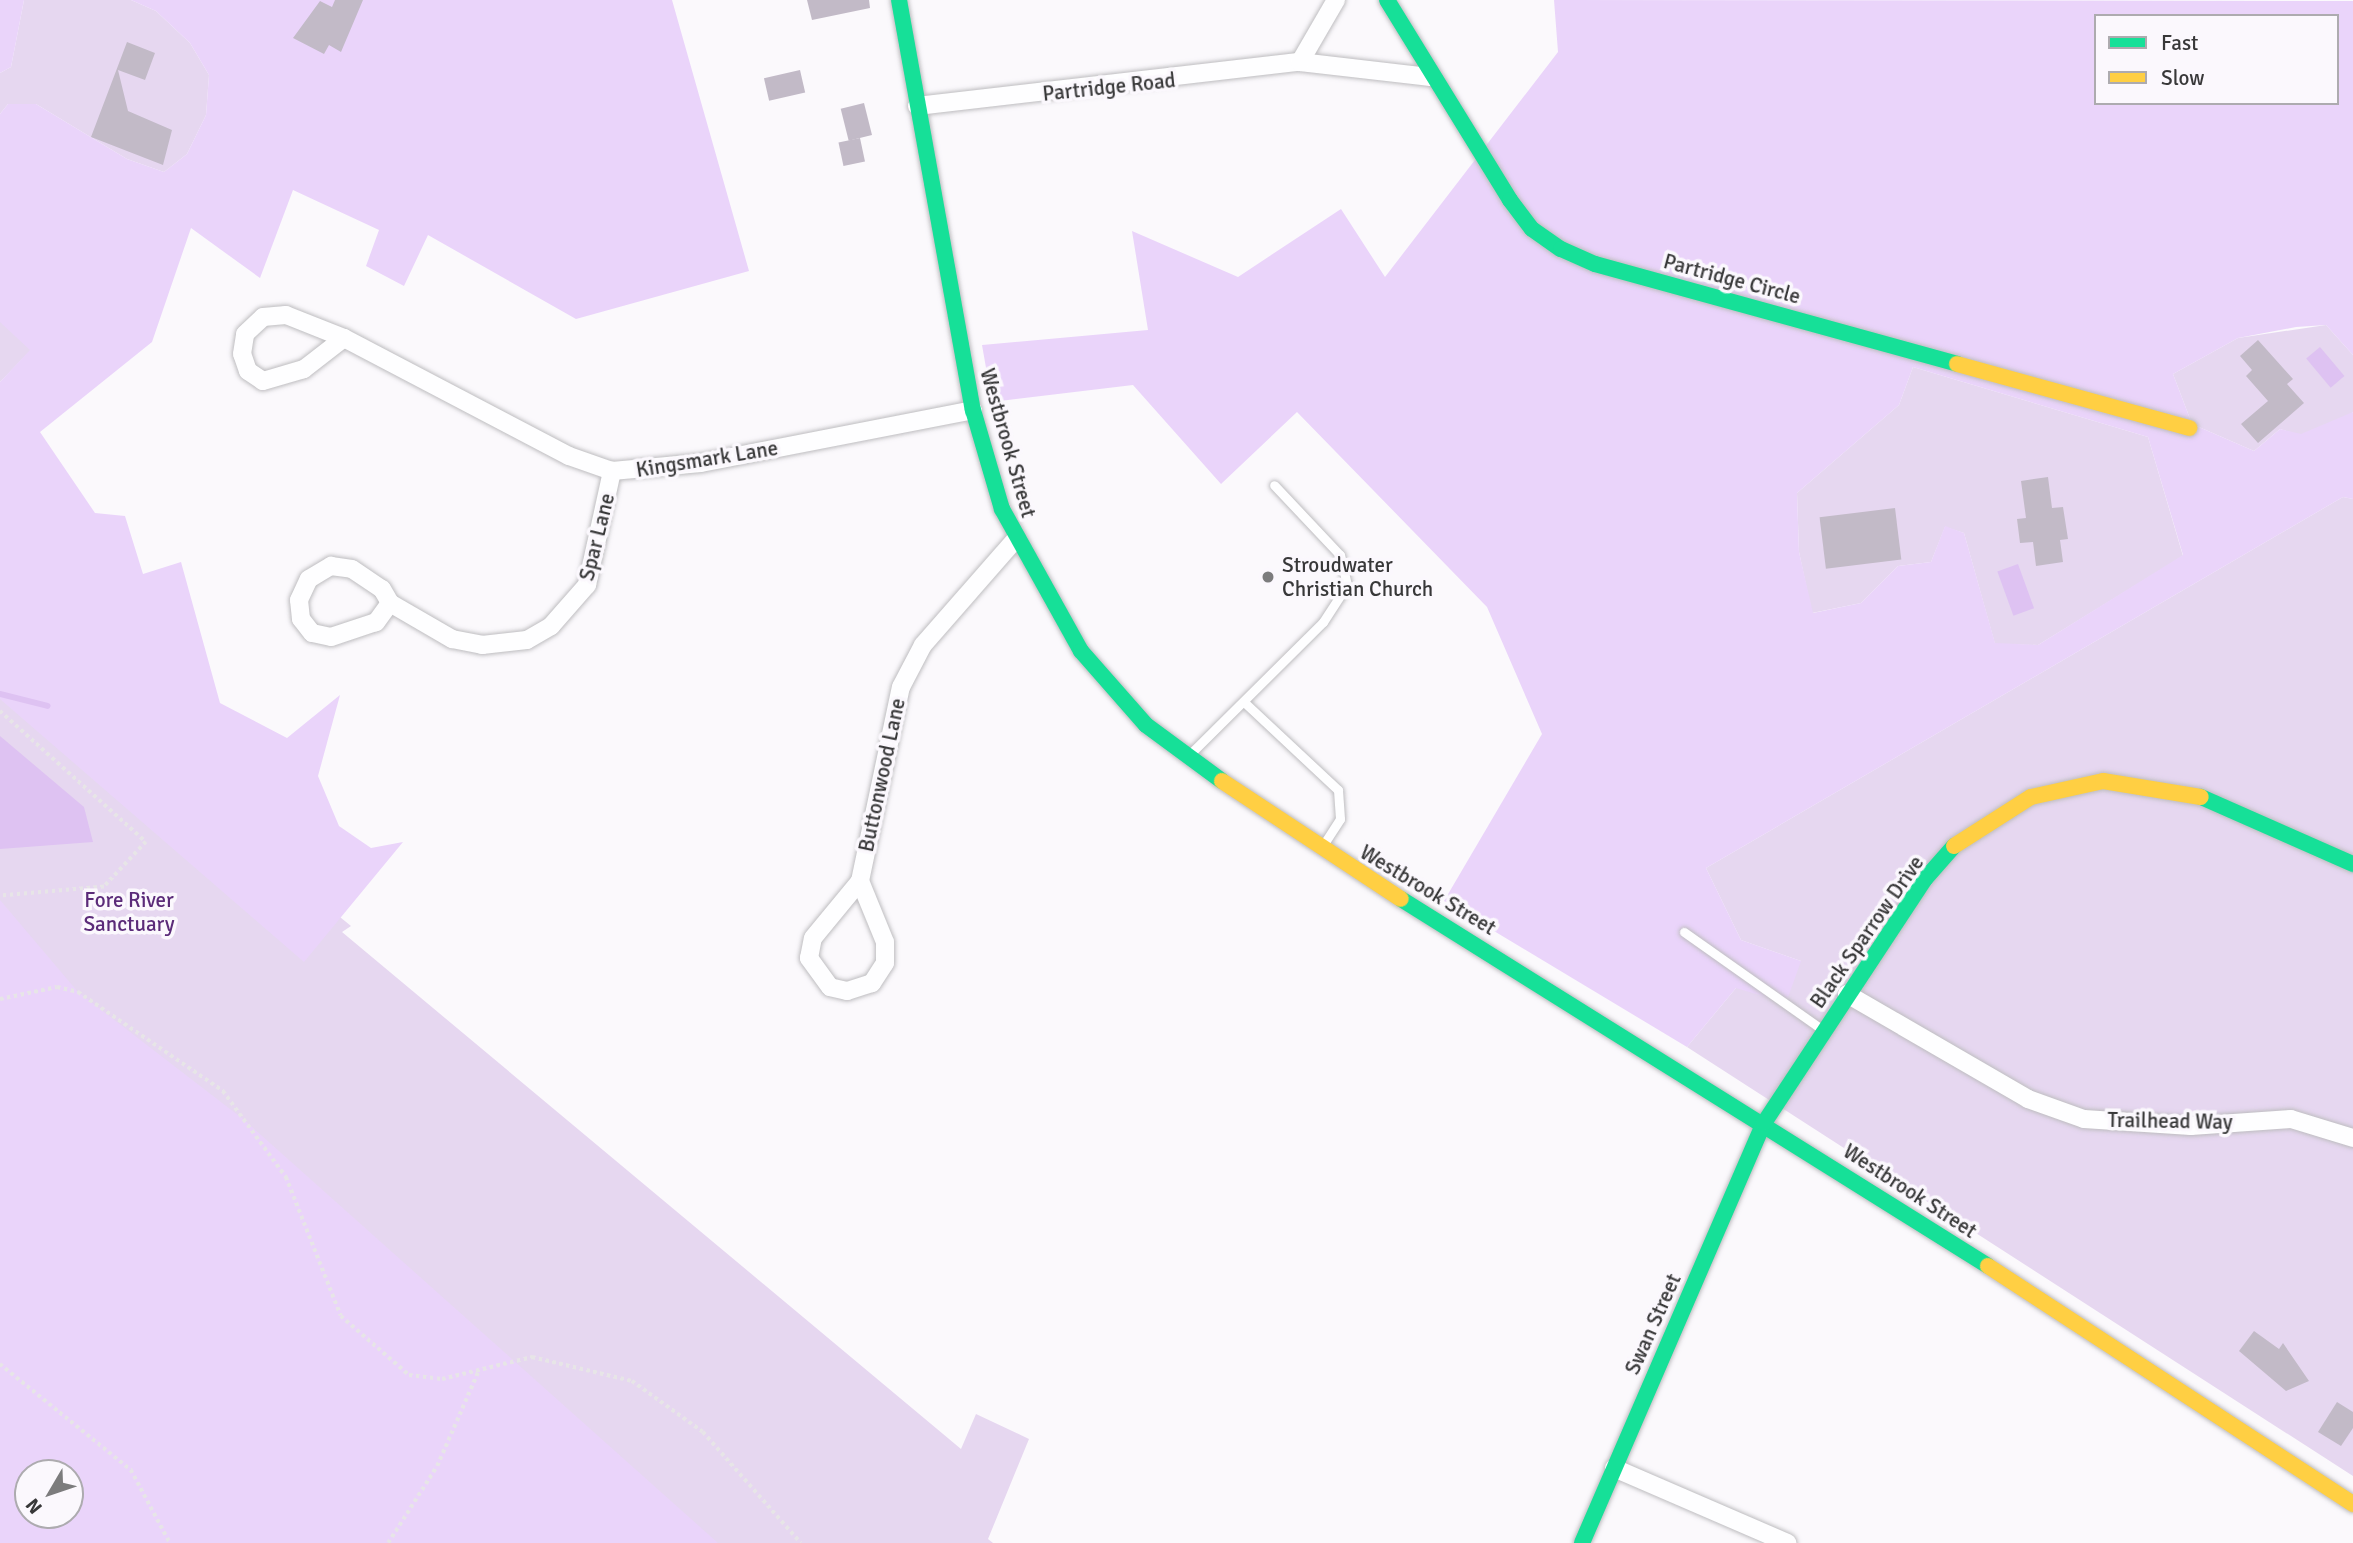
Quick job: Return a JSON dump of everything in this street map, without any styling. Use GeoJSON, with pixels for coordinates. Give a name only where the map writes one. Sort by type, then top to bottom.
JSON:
{"type":"FeatureCollection","features":[{"type":"Feature","properties":{"kind":"main road","name":"Westbrook Street"},"geometry":{"type":"LineString","coordinates":[[899,0],[973,410],[1014,540],[1081,651],[1185,758],[1321,849],[1764,1123],[2353,1504]]}},
{"type":"Feature","properties":{"kind":"main road","name":"Partridge Circle"},"geometry":{"type":"LineString","coordinates":[[1387,0],[1430,77],[1532,229],[1561,249],[1595,264],[2189,428]]}},
{"type":"Feature","properties":{"kind":"main road","name":"Black Sparrow Drive"},"geometry":{"type":"LineString","coordinates":[[1764,1123],[1847,994],[1956,844],[1995,816],[2066,786],[2147,783],[2189,792],[2353,864]]}},
{"type":"Feature","properties":{"kind":"main road","name":"Swan Street"},"geometry":{"type":"LineString","coordinates":[[1582,1543],[1764,1123]]}},
{"type":"Feature","properties":{"kind":"street"},"geometry":{"type":"LineString","coordinates":[[1300,62],[1336,0]]}},
{"type":"Feature","properties":{"kind":"street","name":"Partridge Road"},"geometry":{"type":"LineString","coordinates":[[918,106],[1300,62],[1430,77]]}},
{"type":"Feature","properties":{"kind":"street","name":"Kingsmark Lane"},"geometry":{"type":"LineString","coordinates":[[344,338],[283,380],[263,380],[248,371],[242,354],[245,334],[263,317],[305,320],[344,338],[569,456],[612,471],[690,465],[973,410]]}},
{"type":"Feature","properties":{"kind":"street","name":"Spar Lane"},"geometry":{"type":"LineString","coordinates":[[390,603],[376,622],[331,637],[312,633],[299,600],[309,579],[331,566],[369,578],[390,603],[452,639],[482,645],[527,639],[551,626],[587,585],[612,471]]}},
{"type":"Feature","properties":{"kind":"street","name":"Buttonwood Lane"},"geometry":{"type":"LineString","coordinates":[[860,881],[901,687],[923,645],[1014,540]]}},
{"type":"Feature","properties":{"kind":"street"},"geometry":{"type":"LineString","coordinates":[[860,881],[885,942],[885,962],[872,983],[847,991],[830,987],[810,958],[813,938],[860,881]]}},
{"type":"Feature","properties":{"kind":"street","name":"Trailhead Way"},"geometry":{"type":"LineString","coordinates":[[1847,994],[2028,1099],[2084,1119],[2191,1126],[2291,1119],[2353,1138]]}},
{"type":"Feature","properties":{"kind":"street"},"geometry":{"type":"LineString","coordinates":[[1614,1468],[1787,1543]]}},
{"type":"Feature","properties":{"kind":"lane"},"geometry":{"type":"LineString","coordinates":[[1185,758],[1323,622],[1347,585],[1340,555],[1274,485]]}},
{"type":"Feature","properties":{"kind":"lane"},"geometry":{"type":"LineString","coordinates":[[1244,702],[1338,790],[1340,819],[1321,849]]}},
{"type":"Feature","properties":{"kind":"lane"},"geometry":{"type":"LineString","coordinates":[[1684,932],[1824,1030]]}},
{"type":"Feature","properties":{"kind":"path"},"geometry":{"type":"LineString","coordinates":[[0,711],[90,797],[143,835],[144,848],[107,884],[27,897],[0,896]]}},
{"type":"Feature","properties":{"kind":"path"},"geometry":{"type":"LineString","coordinates":[[0,999],[57,987],[78,992],[223,1091],[286,1177],[341,1316],[409,1375],[442,1379],[532,1357],[632,1381],[702,1432],[801,1543]]}},
{"type":"Feature","properties":{"kind":"path"},"geometry":{"type":"LineString","coordinates":[[0,1364],[131,1470],[170,1543]]}},
{"type":"Feature","properties":{"kind":"path"},"geometry":{"type":"LineString","coordinates":[[388,1543],[437,1466],[479,1370]]}},
{"type":"Feature","properties":{"kind":"green space"},"geometry":{"type":"Polygon","coordinates":[[[24,0],[131,0],[156,11],[190,43],[209,75],[206,115],[187,154],[164,172],[127,159],[36,104],[8,104],[0,114],[0,73],[11,67],[24,0]]]}},
{"type":"Feature","properties":{"kind":"green space"},"geometry":{"type":"Polygon","coordinates":[[[0,322],[31,350],[0,382],[0,322]]]}},
{"type":"Feature","properties":{"kind":"green space"},"geometry":{"type":"Polygon","coordinates":[[[2326,325],[2353,355],[2353,412],[2341,421],[2300,435],[2280,429],[2254,451],[2192,424],[2173,374],[2238,338],[2326,325]]]}},
{"type":"Feature","properties":{"kind":"green space"},"geometry":{"type":"Polygon","coordinates":[[[1913,367],[2148,437],[2183,556],[2038,645],[1995,644],[1964,533],[1945,527],[1931,562],[1898,566],[1861,603],[1812,613],[1799,552],[1797,493],[1899,405],[1913,367]]]}},
{"type":"Feature","properties":{"kind":"green space"},"geometry":{"type":"Polygon","coordinates":[[[2343,497],[2353,499],[2353,1476],[1687,1047],[1736,988],[1801,961],[1741,940],[1706,868],[2343,497]]]}},
{"type":"Feature","properties":{"kind":"green space","name":"Fore River Sanctuary"},"geometry":{"type":"Polygon","coordinates":[[[0,639],[351,926],[342,932],[961,1449],[976,1414],[1029,1439],[988,1539],[993,1543],[0,1543],[0,639]]]}},
{"type":"Feature","properties":{"kind":"shaded area"},"geometry":{"type":"Polygon","coordinates":[[[0,0],[24,0],[11,67],[0,73],[0,0]]]}},
{"type":"Feature","properties":{"kind":"shaded area"},"geometry":{"type":"Polygon","coordinates":[[[131,0],[672,0],[749,271],[576,319],[428,235],[404,286],[366,266],[379,230],[293,190],[260,278],[191,228],[152,342],[40,432],[95,513],[125,516],[143,574],[181,562],[220,703],[287,738],[340,695],[318,776],[339,826],[371,848],[403,842],[304,962],[0,699],[0,382],[30,350],[0,322],[0,114],[8,104],[36,104],[127,159],[164,172],[187,154],[206,115],[209,75],[190,43],[156,11],[131,0]]]}},
{"type":"Feature","properties":{"kind":"shaded area"},"geometry":{"type":"Polygon","coordinates":[[[1554,0],[2353,1],[2353,355],[2326,325],[2296,327],[2238,338],[2173,374],[2192,424],[2254,451],[2280,429],[2301,434],[2353,412],[2353,499],[2343,497],[1706,868],[1741,940],[1801,961],[1786,1003],[1736,988],[1687,1047],[1444,901],[1542,734],[1487,607],[1297,412],[1221,484],[1133,385],[992,402],[982,345],[1148,330],[1132,231],[1238,277],[1341,209],[1385,277],[1558,52],[1554,0]],[[1913,367],[1899,405],[1797,493],[1799,552],[1813,613],[1861,603],[1898,566],[1931,562],[1945,526],[1964,533],[1995,643],[2038,645],[2183,555],[2148,437],[1913,367]]]}},
{"type":"Feature","properties":{"kind":"shaded area"},"geometry":{"type":"Polygon","coordinates":[[[2320,347],[2344,376],[2331,388],[2306,359],[2320,347]]]}},
{"type":"Feature","properties":{"kind":"shaded area"},"geometry":{"type":"Polygon","coordinates":[[[2018,564],[2034,608],[2013,616],[1997,572],[2018,564]]]}},
{"type":"Feature","properties":{"kind":"shaded area"},"geometry":{"type":"Polygon","coordinates":[[[0,736],[84,807],[93,842],[0,849],[0,736]]]}},
{"type":"Feature","properties":{"kind":"shaded area"},"geometry":{"type":"Polygon","coordinates":[[[0,900],[78,992],[243,1119],[718,1543],[0,1543],[0,900]]]}},
{"type":"Feature","properties":{"kind":"building"},"geometry":{"type":"Polygon","coordinates":[[[335,0],[363,0],[341,52],[329,45],[324,54],[293,38],[320,1],[332,7],[335,0]]]}},
{"type":"Feature","properties":{"kind":"building"},"geometry":{"type":"Polygon","coordinates":[[[807,0],[869,0],[870,8],[812,20],[807,0]]]}},
{"type":"Feature","properties":{"kind":"building"},"geometry":{"type":"Polygon","coordinates":[[[127,42],[155,53],[145,80],[118,70],[128,111],[172,130],[163,165],[91,137],[127,42]]]}},
{"type":"Feature","properties":{"kind":"building"},"geometry":{"type":"Polygon","coordinates":[[[800,70],[805,92],[769,101],[764,78],[800,70]]]}},
{"type":"Feature","properties":{"kind":"building"},"geometry":{"type":"Polygon","coordinates":[[[864,103],[872,135],[849,141],[841,109],[864,103]]]}},
{"type":"Feature","properties":{"kind":"building"},"geometry":{"type":"Polygon","coordinates":[[[860,138],[865,161],[843,166],[838,143],[860,138]]]}},
{"type":"Feature","properties":{"kind":"building"},"geometry":{"type":"Polygon","coordinates":[[[2258,340],[2293,379],[2287,384],[2304,403],[2258,443],[2241,424],[2268,401],[2246,376],[2252,370],[2240,356],[2258,340]]]}},
{"type":"Feature","properties":{"kind":"building"},"geometry":{"type":"Polygon","coordinates":[[[2048,477],[2052,508],[2063,507],[2068,539],[2060,540],[2063,562],[2036,566],[2033,542],[2020,543],[2017,519],[2026,518],[2021,481],[2048,477]]]}},
{"type":"Feature","properties":{"kind":"building"},"geometry":{"type":"Polygon","coordinates":[[[1895,508],[1901,560],[1826,569],[1820,517],[1895,508]]]}},
{"type":"Feature","properties":{"kind":"building"},"geometry":{"type":"Polygon","coordinates":[[[2254,1331],[2279,1349],[2283,1343],[2309,1381],[2286,1391],[2239,1351],[2254,1331]]]}},
{"type":"Feature","properties":{"kind":"building"},"geometry":{"type":"Polygon","coordinates":[[[2337,1402],[2353,1412],[2353,1428],[2341,1446],[2318,1432],[2337,1402]]]}},
{"type":"Feature","properties":{"kind":"waterway"},"geometry":{"type":"LineString","coordinates":[[0,694],[48,706]]}},
{"type":"Feature","properties":{"kind":"traffic: fast"},"geometry":{"type":"LineString","coordinates":[[899,0],[973,410],[1002,509],[1081,651],[1146,725],[1222,781]]}},
{"type":"Feature","properties":{"kind":"traffic: fast"},"geometry":{"type":"LineString","coordinates":[[1387,0],[1510,200],[1532,229],[1561,249],[1595,264],[1957,364]]}},
{"type":"Feature","properties":{"kind":"traffic: fast"},"geometry":{"type":"LineString","coordinates":[[2201,797],[2353,864]]}},
{"type":"Feature","properties":{"kind":"traffic: fast"},"geometry":{"type":"LineString","coordinates":[[1582,1543],[1764,1123],[1925,879],[1954,846]]}},
{"type":"Feature","properties":{"kind":"traffic: fast"},"geometry":{"type":"LineString","coordinates":[[1401,899],[1988,1266]]}},
{"type":"Feature","properties":{"kind":"traffic: slow"},"geometry":{"type":"LineString","coordinates":[[1957,364],[2189,428]]}},
{"type":"Feature","properties":{"kind":"traffic: slow"},"geometry":{"type":"LineString","coordinates":[[1222,781],[1401,899]]}},
{"type":"Feature","properties":{"kind":"traffic: slow"},"geometry":{"type":"LineString","coordinates":[[1954,846],[2031,797],[2103,781],[2201,797]]}},
{"type":"Feature","properties":{"kind":"traffic: slow"},"geometry":{"type":"LineString","coordinates":[[1988,1266],[2353,1504]]}},
{"type":"Feature","properties":{"kind":"place","name":"Stroudwater Christian Church"},"geometry":{"type":"Point","coordinates":[1268,577]}}]}
